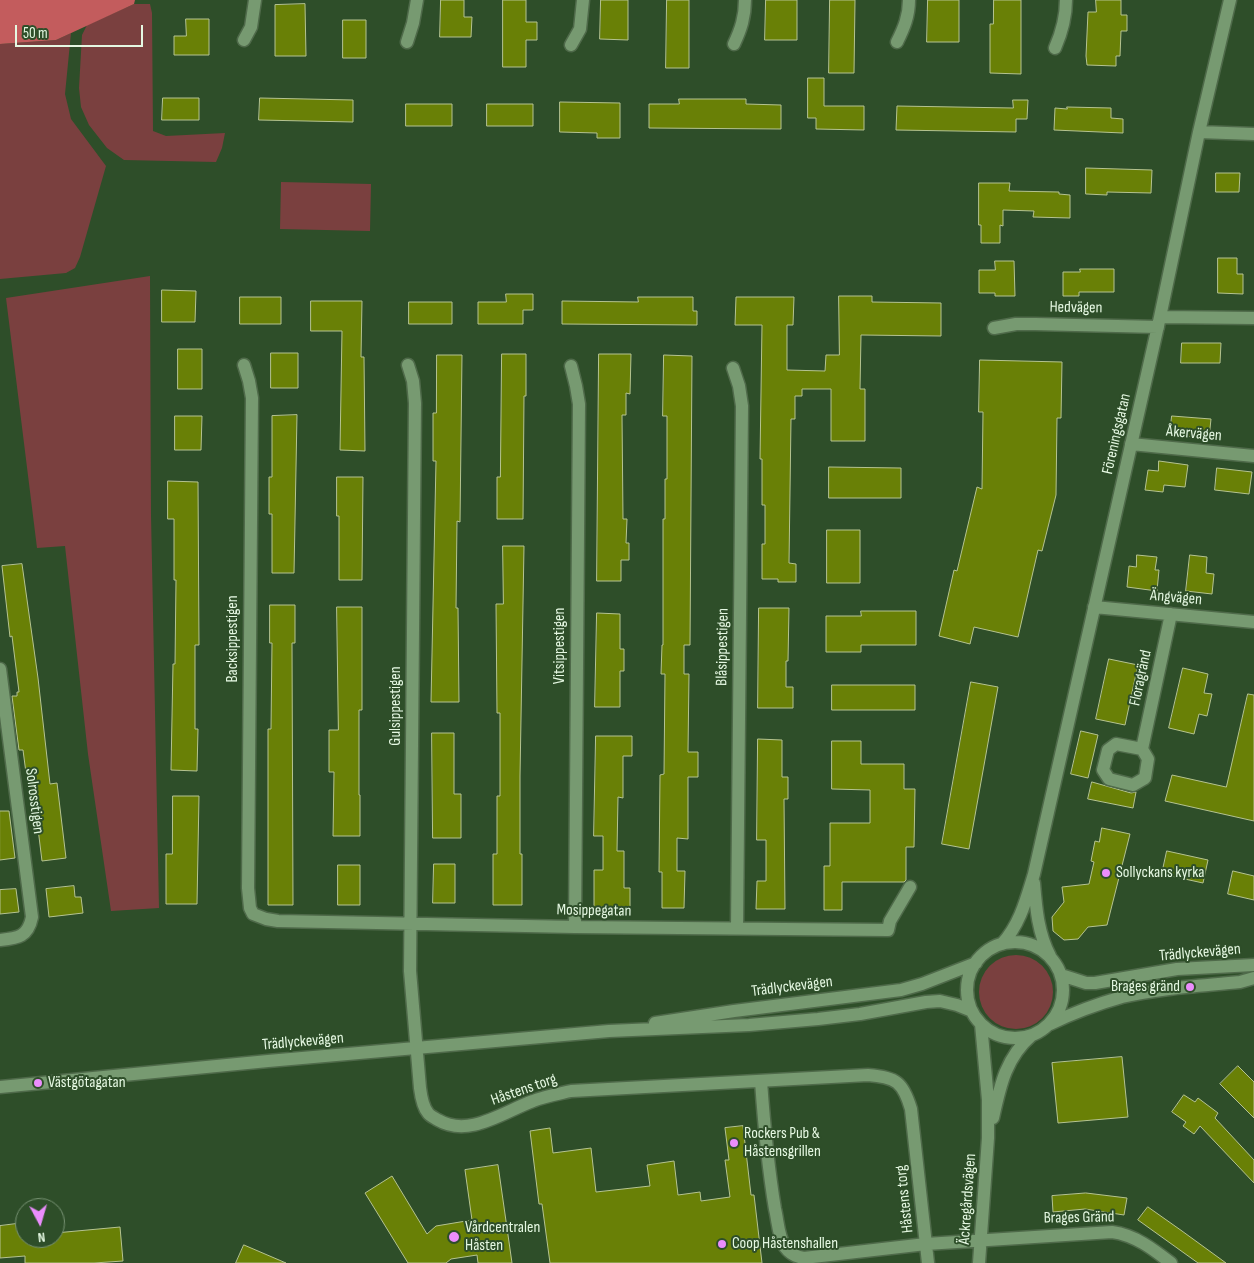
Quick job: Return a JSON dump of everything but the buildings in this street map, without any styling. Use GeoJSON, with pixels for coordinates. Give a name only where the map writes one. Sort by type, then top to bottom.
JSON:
{"type":"FeatureCollection","features":[{"type":"Feature","properties":{"kind":"street"},"geometry":{"type":"LineString","coordinates":[[244,40],[251,27],[255,0]]}},
{"type":"Feature","properties":{"kind":"street"},"geometry":{"type":"LineString","coordinates":[[407,42],[417,0]]}},
{"type":"Feature","properties":{"kind":"street"},"geometry":{"type":"LineString","coordinates":[[571,45],[580,28],[583,0]]}},
{"type":"Feature","properties":{"kind":"street"},"geometry":{"type":"LineString","coordinates":[[734,44],[743,22],[745,0]]}},
{"type":"Feature","properties":{"kind":"street"},"geometry":{"type":"LineString","coordinates":[[897,42],[905,27],[909,0]]}},
{"type":"Feature","properties":{"kind":"street"},"geometry":{"type":"LineString","coordinates":[[1054,48],[1062,31],[1066,14],[1066,0]]}},
{"type":"Feature","properties":{"kind":"street","name":"Föreningsgatan"},"geometry":{"type":"LineString","coordinates":[[1002,944],[1015,929],[1034,874],[1230,0]]}},
{"type":"Feature","properties":{"kind":"street"},"geometry":{"type":"LineString","coordinates":[[1199,132],[1254,134]]}},
{"type":"Feature","properties":{"kind":"street","name":"Hedvägen"},"geometry":{"type":"LineString","coordinates":[[994,328],[1016,324],[1159,322],[1254,318]]}},
{"type":"Feature","properties":{"kind":"street","name":"Backsippestigen"},"geometry":{"type":"LineString","coordinates":[[244,365],[250,381],[252,398],[248,888],[250,908],[254,914]]}},
{"type":"Feature","properties":{"kind":"street","name":"Gulsippestigen"},"geometry":{"type":"LineString","coordinates":[[408,365],[413,381],[414,402],[410,971],[416,1048]]}},
{"type":"Feature","properties":{"kind":"street","name":"Vitsippestigen"},"geometry":{"type":"LineString","coordinates":[[571,366],[578,404],[575,927]]}},
{"type":"Feature","properties":{"kind":"street","name":"Blåsippestigen"},"geometry":{"type":"LineString","coordinates":[[733,368],[739,386],[742,406],[737,928]]}},
{"type":"Feature","properties":{"kind":"street","name":"Åkervägen"},"geometry":{"type":"LineString","coordinates":[[1131,444],[1254,456]]}},
{"type":"Feature","properties":{"kind":"street","name":"Ängvägen"},"geometry":{"type":"LineString","coordinates":[[1094,607],[1254,622]]}},
{"type":"Feature","properties":{"kind":"street","name":"Floragränd"},"geometry":{"type":"LineString","coordinates":[[1142,749],[1172,614]]}},
{"type":"Feature","properties":{"kind":"street","name":"Solrosstigen"},"geometry":{"type":"LineString","coordinates":[[0,669],[32,917],[30,927],[24,934],[0,940]]}},
{"type":"Feature","properties":{"kind":"street","name":"Föreningsgatan"},"geometry":{"type":"LineString","coordinates":[[1034,874],[1038,919],[1044,942],[1052,960]]}},
{"type":"Feature","properties":{"kind":"street","name":"Mosippegatan"},"geometry":{"type":"LineString","coordinates":[[254,914],[278,921],[575,927],[888,930],[890,921],[910,888]]}},
{"type":"Feature","properties":{"kind":"street"},"geometry":{"type":"LineString","coordinates":[[1011,942],[1030,945],[1046,954],[1052,960],[1061,975],[1063,990],[1060,1006],[1053,1020],[1048,1025],[1032,1035],[1010,1038],[1000,1036],[981,1024],[969,1003],[967,986],[976,963],[987,951],[1011,942]]}},
{"type":"Feature","properties":{"kind":"street","name":"Trädlyckevägen"},"geometry":{"type":"LineString","coordinates":[[609,1031],[725,1012],[879,994],[922,984],[976,963]]}},
{"type":"Feature","properties":{"kind":"street","name":"Trädlyckevägen"},"geometry":{"type":"LineString","coordinates":[[1061,975],[1086,983],[1095,983],[1177,969],[1254,965]]}},
{"type":"Feature","properties":{"kind":"street","name":"Trädlyckevägen"},"geometry":{"type":"LineString","coordinates":[[1048,1025],[1123,997],[1149,992],[1240,982],[1254,978]]}},
{"type":"Feature","properties":{"kind":"street","name":"Trädlyckevägen"},"geometry":{"type":"LineString","coordinates":[[0,1087],[609,1031],[749,1025],[818,1019],[860,1014],[926,1002],[949,1003],[972,1011]]}},
{"type":"Feature","properties":{"kind":"street","name":"Äckregårdsvägen"},"geometry":{"type":"LineString","coordinates":[[980,1263],[988,1138],[987,1084],[981,1024]]}},
{"type":"Feature","properties":{"kind":"street","name":"Äckregårdsvägen"},"geometry":{"type":"LineString","coordinates":[[988,1138],[1005,1072],[1022,1043],[1032,1035]]}},
{"type":"Feature","properties":{"kind":"street","name":"Håstens torg"},"geometry":{"type":"LineString","coordinates":[[416,1048],[422,1101],[428,1113],[440,1122],[452,1127],[482,1123],[549,1095],[571,1091],[868,1075],[888,1077],[900,1084],[911,1109],[928,1263]]}},
{"type":"Feature","properties":{"kind":"street","name":"Håstens torg"},"geometry":{"type":"LineString","coordinates":[[761,1081],[770,1177],[781,1237],[784,1246],[790,1253],[804,1258],[926,1244],[980,1240]]}},
{"type":"Feature","properties":{"kind":"street","name":"Brages Gränd"},"geometry":{"type":"LineString","coordinates":[[980,1240],[1112,1232],[1138,1240],[1171,1263]]}},
{"type":"Feature","properties":{"kind":"shaded area"},"geometry":{"type":"Polygon","coordinates":[[[0,0],[135,0],[134,4],[56,40],[0,44],[0,0]]]}},
{"type":"Feature","properties":{"kind":"shaded area"},"geometry":{"type":"Polygon","coordinates":[[[134,4],[150,4],[152,13],[153,131],[166,136],[225,133],[222,148],[216,162],[124,160],[107,148],[89,125],[81,107],[79,88],[82,35],[87,25],[134,4]]]}},
{"type":"Feature","properties":{"kind":"shaded area"},"geometry":{"type":"Polygon","coordinates":[[[71,33],[65,94],[71,119],[106,166],[80,257],[75,268],[66,273],[0,279],[0,44],[56,40],[71,33]]]}},
{"type":"Feature","properties":{"kind":"shaded area"},"geometry":{"type":"Polygon","coordinates":[[[281,182],[371,184],[370,231],[280,229],[281,182]]]}},
{"type":"Feature","properties":{"kind":"shaded area"},"geometry":{"type":"Polygon","coordinates":[[[150,276],[151,515],[159,908],[111,911],[88,754],[65,546],[37,548],[6,298],[150,276]]]}},
{"type":"Feature","properties":{"kind":"shaded area"},"geometry":{"type":"Polygon","coordinates":[[[1009,955],[1023,955],[1037,961],[1047,971],[1053,985],[1053,999],[1047,1013],[1037,1023],[1023,1029],[1009,1029],[995,1023],[985,1013],[979,999],[979,985],[985,971],[995,961],[1009,955]]]}},
{"type":"Feature","properties":{"kind":"place","name":"Sollyckans kyrka"},"geometry":{"type":"Point","coordinates":[1106,873]}},
{"type":"Feature","properties":{"kind":"place","name":"Brages gränd"},"geometry":{"type":"Point","coordinates":[1190,987]}},
{"type":"Feature","properties":{"kind":"place","name":"Västgötagatan"},"geometry":{"type":"Point","coordinates":[38,1083]}},
{"type":"Feature","properties":{"kind":"place","name":"Rockers Pub & Håstensgrillen"},"geometry":{"type":"Point","coordinates":[734,1143]}},
{"type":"Feature","properties":{"kind":"place","name":"Vårdcentralen Håsten"},"geometry":{"type":"Point","coordinates":[454,1237]}},
{"type":"Feature","properties":{"kind":"place","name":"Coop Håstenshallen"},"geometry":{"type":"Point","coordinates":[722,1244]}}]}
